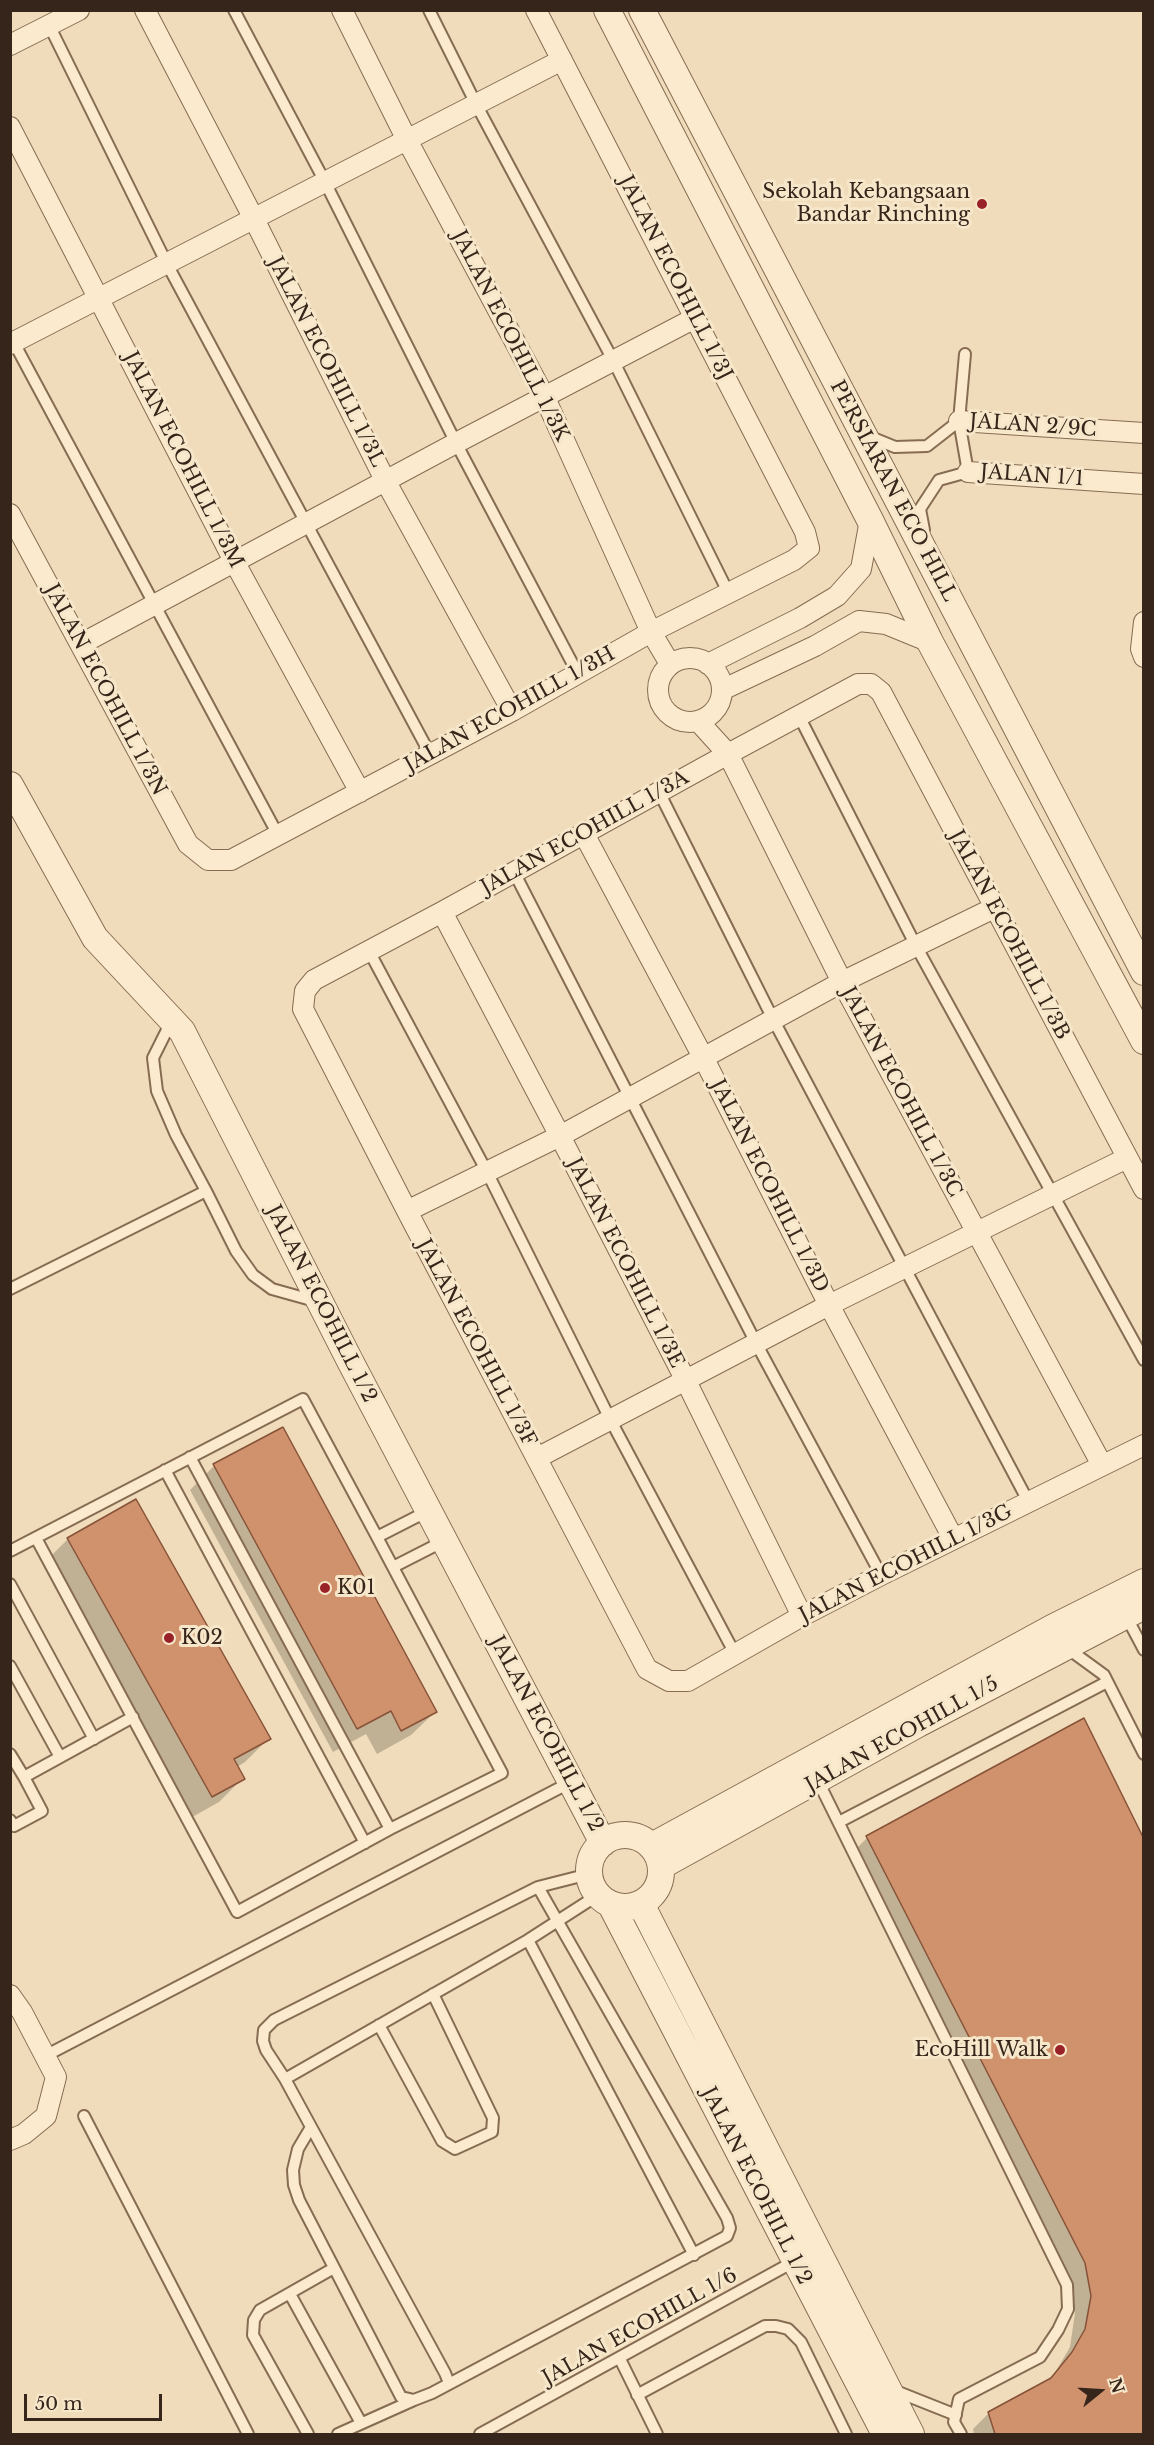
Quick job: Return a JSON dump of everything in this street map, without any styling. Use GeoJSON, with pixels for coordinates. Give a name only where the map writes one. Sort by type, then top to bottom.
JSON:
{"type":"FeatureCollection","features":[{"type":"Feature","properties":{"kind":"street"},"geometry":{"type":"LineString","coordinates":[[10,45],[79,10]]}},
{"type":"Feature","properties":{"kind":"street","name":"JALAN ECOHILL 1/3L"},"geometry":{"type":"LineString","coordinates":[[145,10],[254,219],[386,482],[512,711]]}},
{"type":"Feature","properties":{"kind":"street","name":"JALAN ECOHILL 1/3K"},"geometry":{"type":"LineString","coordinates":[[342,10],[407,140],[545,398],[651,632],[670,664]]}},
{"type":"Feature","properties":{"kind":"street","name":"JALAN ECOHILL 1/3J"},"geometry":{"type":"LineString","coordinates":[[536,10],[805,532],[809,548]]}},
{"type":"Feature","properties":{"kind":"street"},"geometry":{"type":"LineString","coordinates":[[607,10],[870,520],[930,642],[1143,1041]]}},
{"type":"Feature","properties":{"kind":"street","name":"PERSIARAN ECO HILL"},"geometry":{"type":"LineString","coordinates":[[642,10],[1143,972]]}},
{"type":"Feature","properties":{"kind":"street"},"geometry":{"type":"LineString","coordinates":[[12,341],[167,264],[561,60]]}},
{"type":"Feature","properties":{"kind":"street","name":"JALAN ECOHILL 1/3M"},"geometry":{"type":"LineString","coordinates":[[10,127],[235,562],[360,792]]}},
{"type":"Feature","properties":{"kind":"street"},"geometry":{"type":"LineString","coordinates":[[81,644],[695,318]]}},
{"type":"Feature","properties":{"kind":"street","name":"JALAN 2/9C"},"geometry":{"type":"LineString","coordinates":[[959,421],[1143,433]]}},
{"type":"Feature","properties":{"kind":"street","name":"JALAN 1/1"},"geometry":{"type":"LineString","coordinates":[[968,472],[1143,484]]}},
{"type":"Feature","properties":{"kind":"street","name":"JALAN ECOHILL 1/3N"},"geometry":{"type":"LineString","coordinates":[[10,513],[188,844],[207,860]]}},
{"type":"Feature","properties":{"kind":"street"},"geometry":{"type":"LineString","coordinates":[[708,664],[800,618],[837,596],[861,569],[870,520]]}},
{"type":"Feature","properties":{"kind":"street","name":"JALAN ECOHILL 1/3H"},"geometry":{"type":"LineString","coordinates":[[207,860],[231,860],[512,711],[651,632],[794,560],[809,548]]}},
{"type":"Feature","properties":{"kind":"street"},"geometry":{"type":"LineString","coordinates":[[722,690],[815,646],[859,621],[886,624],[930,642]]}},
{"type":"Feature","properties":{"kind":"street"},"geometry":{"type":"LineString","coordinates":[[1143,622],[1141,649],[1143,657]]}},
{"type":"Feature","properties":{"kind":"street"},"geometry":{"type":"LineString","coordinates":[[689,657],[699,659],[716,671],[722,690],[715,710],[698,721],[679,720],[670,715],[664,708],[658,690],[659,680],[670,664],[689,657]]}},
{"type":"Feature","properties":{"kind":"street","name":"JALAN ECOHILL 1/3A"},"geometry":{"type":"LineString","coordinates":[[305,992],[314,980],[728,754],[858,684],[871,684]]}},
{"type":"Feature","properties":{"kind":"street","name":"JALAN ECOHILL 1/3B"},"geometry":{"type":"LineString","coordinates":[[871,684],[882,692],[1143,1189]]}},
{"type":"Feature","properties":{"kind":"street","name":"JALAN ECOHILL 1/3C"},"geometry":{"type":"LineString","coordinates":[[698,721],[728,754],[842,982],[1102,1466]]}},
{"type":"Feature","properties":{"kind":"street","name":"JALAN ECOHILL 1/2"},"geometry":{"type":"LineString","coordinates":[[10,785],[95,938],[182,1031],[320,1303],[603,1843]]}},
{"type":"Feature","properties":{"kind":"street","name":"JALAN ECOHILL 1/3D"},"geometry":{"type":"LineString","coordinates":[[584,834],[704,1057],[830,1305],[953,1538]]}},
{"type":"Feature","properties":{"kind":"street"},"geometry":{"type":"LineString","coordinates":[[407,1211],[560,1136],[842,982],[994,908]]}},
{"type":"Feature","properties":{"kind":"street","name":"JALAN ECOHILL 1/3E"},"geometry":{"type":"LineString","coordinates":[[442,912],[685,1379],[802,1617]]}},
{"type":"Feature","properties":{"kind":"street","name":"JALAN ECOHILL 1/3F"},"geometry":{"type":"LineString","coordinates":[[305,992],[303,1009],[647,1669],[669,1681]]}},
{"type":"Feature","properties":{"kind":"street"},"geometry":{"type":"LineString","coordinates":[[537,1458],[830,1305],[1127,1158]]}},
{"type":"Feature","properties":{"kind":"street","name":"JALAN ECOHILL 1/3G"},"geometry":{"type":"LineString","coordinates":[[669,1681],[688,1681],[881,1575],[1143,1445]]}},
{"type":"Feature","properties":{"kind":"street"},"geometry":{"type":"LineString","coordinates":[[656,1856],[1052,1628],[1143,1582]]}},
{"type":"Feature","properties":{"kind":"street","name":"JALAN ECOHILL 1/5"},"geometry":{"type":"LineString","coordinates":[[656,1856],[818,1781],[1064,1646],[1134,1611]]}},
{"type":"Feature","properties":{"kind":"street"},"geometry":{"type":"LineString","coordinates":[[623,1835],[633,1836],[656,1856],[661,1878],[657,1889],[641,1904],[630,1908],[599,1891],[595,1851],[603,1843],[623,1835]]}},
{"type":"Feature","properties":{"kind":"street","name":"JALAN ECOHILL 1/2"},"geometry":{"type":"LineString","coordinates":[[599,1891],[806,2255],[885,2386],[911,2434]]}},
{"type":"Feature","properties":{"kind":"street","name":"JALAN ECOHILL 1/2"},"geometry":{"type":"LineString","coordinates":[[641,1904],[806,2255],[885,2434]]}},
{"type":"Feature","properties":{"kind":"street"},"geometry":{"type":"LineString","coordinates":[[10,1995],[16,2012],[56,2077],[46,2116],[24,2134],[10,2140]]}},
{"type":"Feature","properties":{"kind":"lane"},"geometry":{"type":"LineString","coordinates":[[234,10],[578,675]]}},
{"type":"Feature","properties":{"kind":"lane"},"geometry":{"type":"LineString","coordinates":[[429,10],[476,104],[614,362],[729,594]]}},
{"type":"Feature","properties":{"kind":"lane"},"geometry":{"type":"LineString","coordinates":[[49,25],[167,264],[430,754]]}},
{"type":"Feature","properties":{"kind":"lane"},"geometry":{"type":"LineString","coordinates":[[12,341],[279,835]]}},
{"type":"Feature","properties":{"kind":"lane"},"geometry":{"type":"LineString","coordinates":[[965,354],[959,421],[968,472]]}},
{"type":"Feature","properties":{"kind":"lane","name":"JALAN 2/9C"},"geometry":{"type":"LineString","coordinates":[[862,433],[895,447],[927,446],[959,421]]}},
{"type":"Feature","properties":{"kind":"lane","name":"JALAN 1/1"},"geometry":{"type":"LineString","coordinates":[[930,563],[920,509],[939,480],[968,472]]}},
{"type":"Feature","properties":{"kind":"lane"},"geometry":{"type":"LineString","coordinates":[[799,716],[916,946],[1143,1360]]}},
{"type":"Feature","properties":{"kind":"lane"},"geometry":{"type":"LineString","coordinates":[[659,792],[773,1019],[1028,1501]]}},
{"type":"Feature","properties":{"kind":"lane"},"geometry":{"type":"LineString","coordinates":[[514,872],[756,1343],[881,1575]]}},
{"type":"Feature","properties":{"kind":"lane"},"geometry":{"type":"LineString","coordinates":[[369,951],[487,1172],[610,1419],[735,1654]]}},
{"type":"Feature","properties":{"kind":"lane"},"geometry":{"type":"LineString","coordinates":[[172,1020],[153,1058],[157,1091],[236,1251],[253,1275],[272,1289],[320,1303]]}},
{"type":"Feature","properties":{"kind":"lane"},"geometry":{"type":"LineString","coordinates":[[10,1289],[206,1191]]}},
{"type":"Feature","properties":{"kind":"lane"},"geometry":{"type":"LineString","coordinates":[[10,1551],[303,1399],[502,1773],[390,1829],[237,1912],[36,1538]]}},
{"type":"Feature","properties":{"kind":"lane"},"geometry":{"type":"LineString","coordinates":[[190,1457],[390,1829]]}},
{"type":"Feature","properties":{"kind":"lane"},"geometry":{"type":"LineString","coordinates":[[165,1470],[365,1843]]}},
{"type":"Feature","properties":{"kind":"lane"},"geometry":{"type":"LineString","coordinates":[[377,1537],[428,1511]]}},
{"type":"Feature","properties":{"kind":"lane"},"geometry":{"type":"LineString","coordinates":[[393,1568],[444,1540]]}},
{"type":"Feature","properties":{"kind":"lane"},"geometry":{"type":"LineString","coordinates":[[10,1584],[94,1739]]}},
{"type":"Feature","properties":{"kind":"lane"},"geometry":{"type":"LineString","coordinates":[[1134,1611],[1143,1650]]}},
{"type":"Feature","properties":{"kind":"lane"},"geometry":{"type":"LineString","coordinates":[[1064,1646],[1104,1675],[1143,1754]]}},
{"type":"Feature","properties":{"kind":"lane"},"geometry":{"type":"LineString","coordinates":[[10,1666],[60,1757]]}},
{"type":"Feature","properties":{"kind":"lane"},"geometry":{"type":"LineString","coordinates":[[839,1822],[1107,1682]]}},
{"type":"Feature","properties":{"kind":"lane"},"geometry":{"type":"LineString","coordinates":[[24,1777],[133,1717]]}},
{"type":"Feature","properties":{"kind":"lane"},"geometry":{"type":"LineString","coordinates":[[10,1754],[42,1811],[14,1826],[10,1820]]}},
{"type":"Feature","properties":{"kind":"lane"},"geometry":{"type":"LineString","coordinates":[[818,1781],[1067,2285],[1068,2309],[1058,2331],[1040,2357],[960,2399],[954,2422],[961,2434]]}},
{"type":"Feature","properties":{"kind":"lane"},"geometry":{"type":"LineString","coordinates":[[45,2056],[572,1782]]}},
{"type":"Feature","properties":{"kind":"lane"},"geometry":{"type":"LineString","coordinates":[[338,2434],[449,2383],[694,2255],[727,2236],[730,2228],[727,2218],[538,1887]]}},
{"type":"Feature","properties":{"kind":"lane"},"geometry":{"type":"LineString","coordinates":[[449,2383],[285,2079],[266,2050],[263,2041],[264,2030],[274,2020],[538,1887],[599,1891]]}},
{"type":"Feature","properties":{"kind":"lane"},"geometry":{"type":"LineString","coordinates":[[285,2079],[528,1940],[558,1922],[599,1891]]}},
{"type":"Feature","properties":{"kind":"lane"},"geometry":{"type":"LineString","coordinates":[[528,1940],[694,2255]]}},
{"type":"Feature","properties":{"kind":"lane"},"geometry":{"type":"LineString","coordinates":[[379,2025],[442,2141],[455,2150],[492,2132],[493,2118],[433,1994]]}},
{"type":"Feature","properties":{"kind":"lane"},"geometry":{"type":"LineString","coordinates":[[84,2116],[248,2434]]}},
{"type":"Feature","properties":{"kind":"lane"},"geometry":{"type":"LineString","coordinates":[[311,2127],[298,2149],[293,2170],[294,2185],[299,2200],[401,2397],[414,2400]]}},
{"type":"Feature","properties":{"kind":"lane","name":"JALAN ECOHILL 1/6"},"geometry":{"type":"LineString","coordinates":[[480,2434],[806,2255]]}},
{"type":"Feature","properties":{"kind":"lane"},"geometry":{"type":"LineString","coordinates":[[308,2434],[253,2335],[254,2320],[260,2310],[334,2268]]}},
{"type":"Feature","properties":{"kind":"lane"},"geometry":{"type":"LineString","coordinates":[[290,2294],[361,2423]]}},
{"type":"Feature","properties":{"kind":"lane"},"geometry":{"type":"LineString","coordinates":[[637,2395],[765,2326],[776,2326],[788,2329],[801,2342],[846,2434]]}},
{"type":"Feature","properties":{"kind":"lane"},"geometry":{"type":"LineString","coordinates":[[620,2359],[657,2434]]}},
{"type":"Feature","properties":{"kind":"lane"},"geometry":{"type":"LineString","coordinates":[[885,2386],[956,2415]]}},
{"type":"Feature","properties":{"kind":"building","name":"K01"},"geometry":{"type":"Polygon","coordinates":[[[283,1427],[437,1712],[401,1731],[391,1711],[357,1729],[213,1464],[283,1427]]]}},
{"type":"Feature","properties":{"kind":"building","name":"K02"},"geometry":{"type":"Polygon","coordinates":[[[136,1499],[271,1739],[234,1759],[245,1779],[212,1797],[67,1538],[136,1499]]]}},
{"type":"Feature","properties":{"kind":"building","name":"EcoHill Walk"},"geometry":{"type":"Polygon","coordinates":[[[1084,1718],[1143,1837],[1143,2434],[995,2434],[988,2412],[1051,2378],[1072,2352],[1085,2329],[1091,2296],[1085,2263],[866,1836],[1084,1718]]]}},
{"type":"Feature","properties":{"kind":"place","name":"Sekolah Kebangsaan Bandar Rinching"},"geometry":{"type":"Point","coordinates":[982,204]}},
{"type":"Feature","properties":{"kind":"place","name":"K01"},"geometry":{"type":"Point","coordinates":[325,1588]}},
{"type":"Feature","properties":{"kind":"place","name":"K02"},"geometry":{"type":"Point","coordinates":[169,1638]}},
{"type":"Feature","properties":{"kind":"place","name":"EcoHill Walk"},"geometry":{"type":"Point","coordinates":[1060,2050]}}]}
